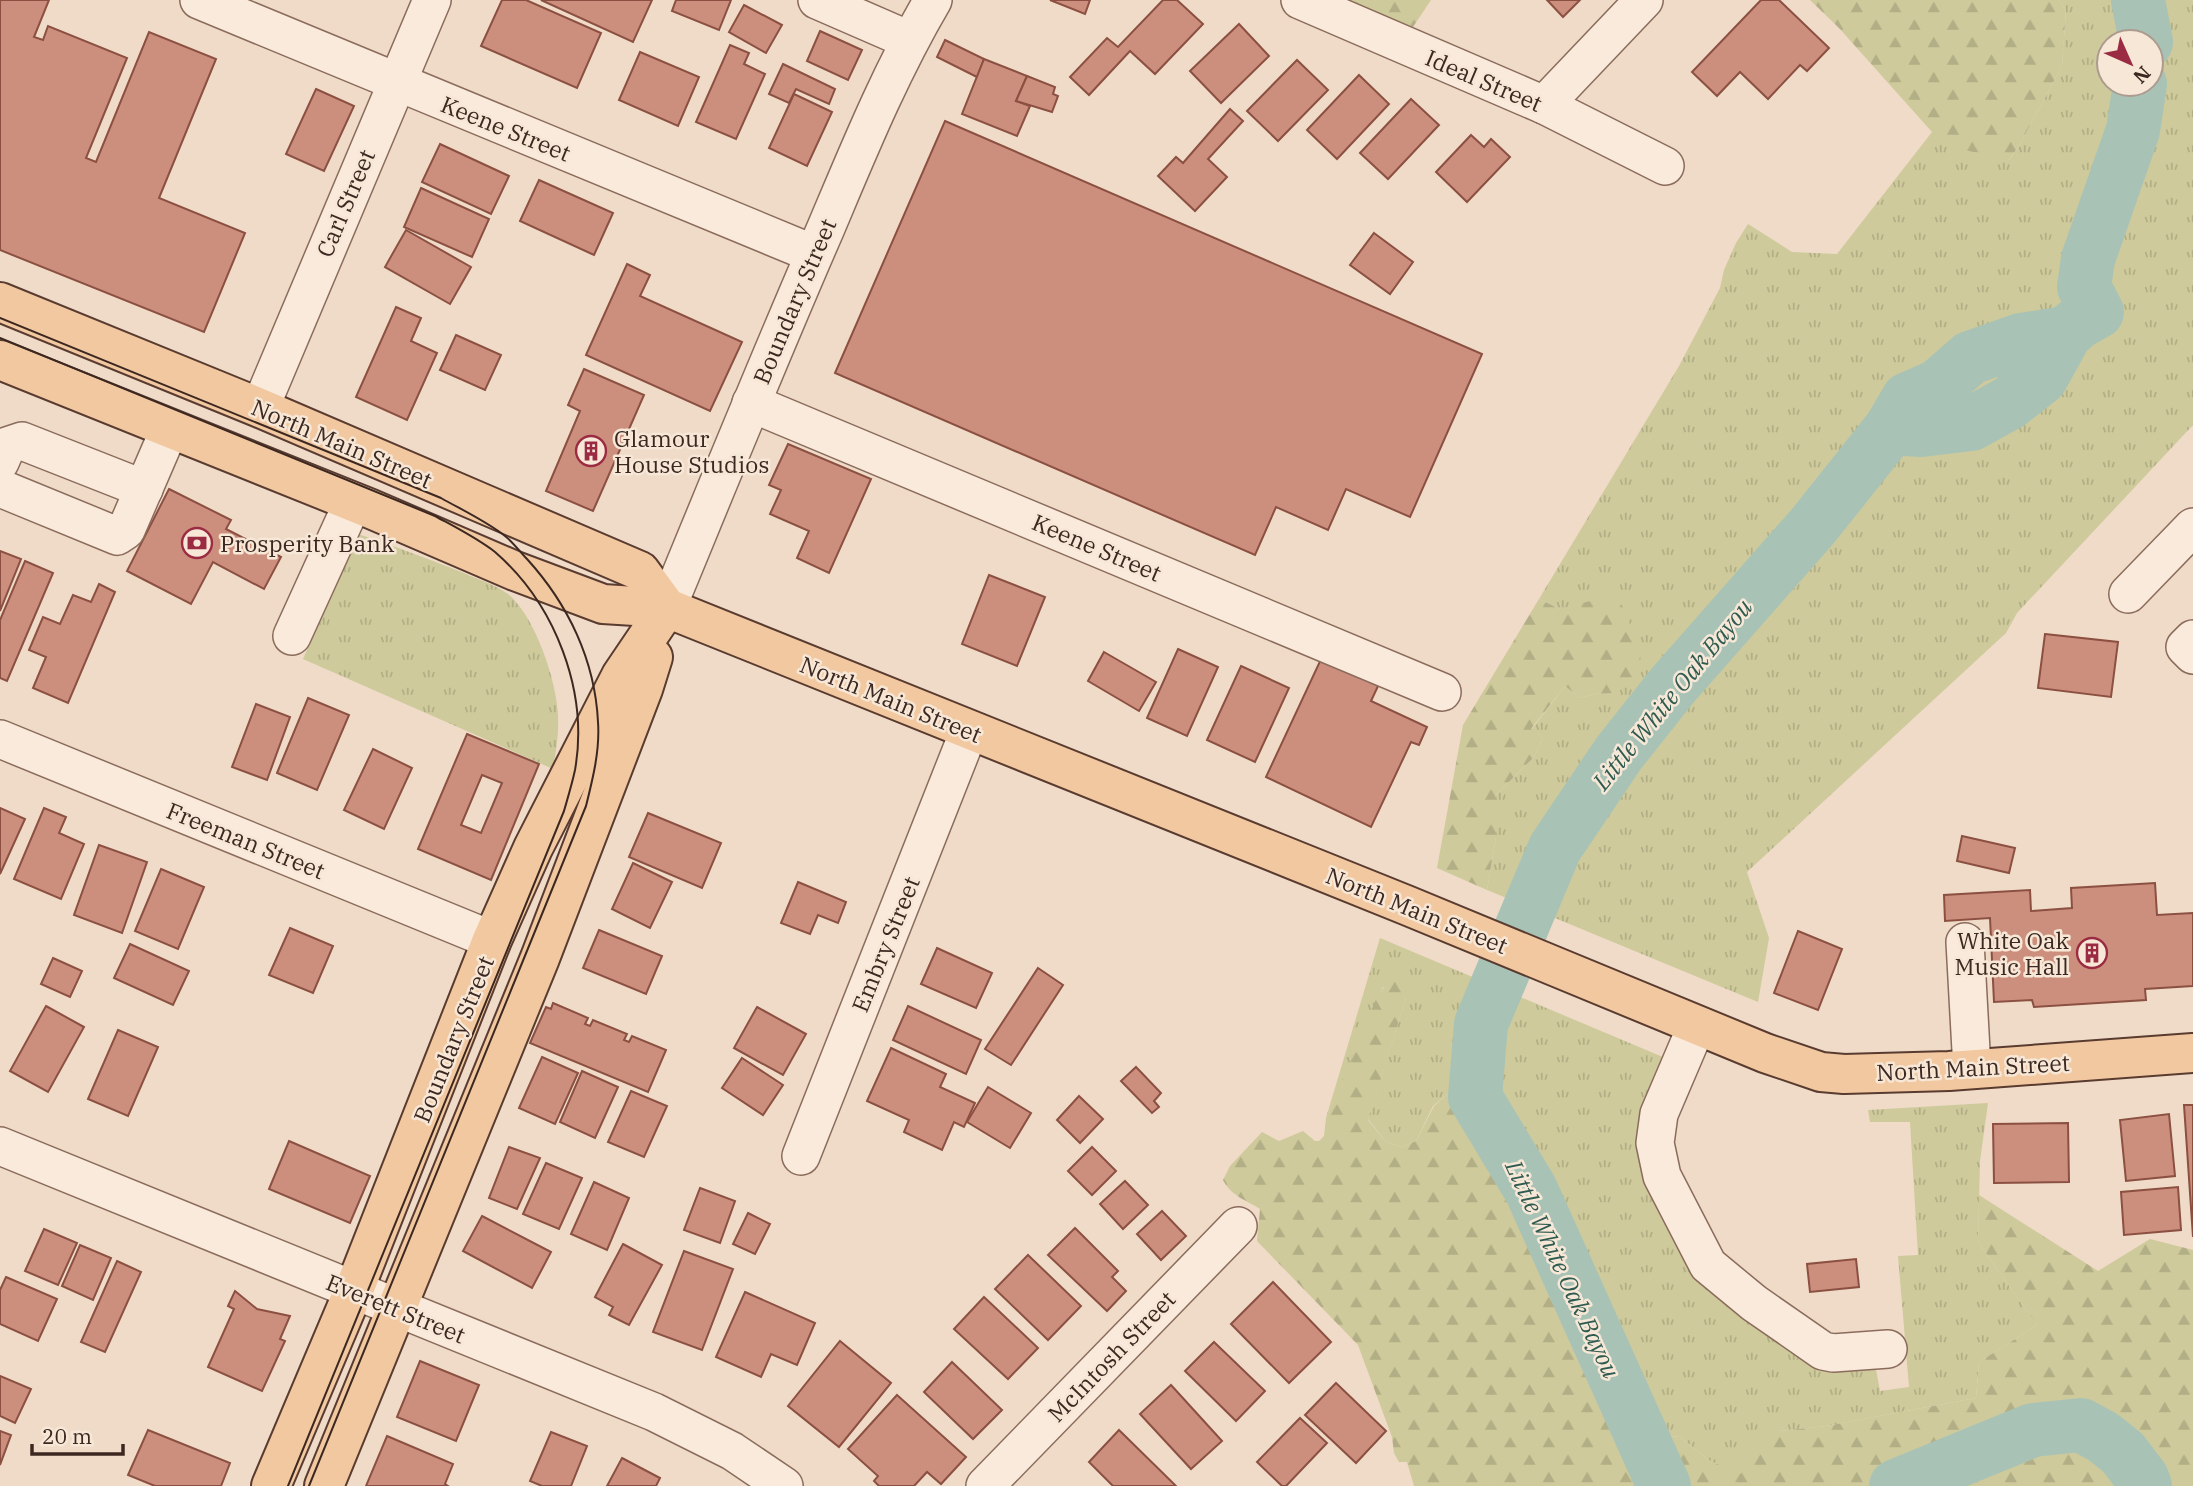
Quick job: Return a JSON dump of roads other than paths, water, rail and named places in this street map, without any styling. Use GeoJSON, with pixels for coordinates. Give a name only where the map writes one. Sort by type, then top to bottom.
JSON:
{"type":"FeatureCollection","features":[{"type":"Feature","properties":{"kind":"main road","name":"North Main Street"},"geometry":{"type":"LineString","coordinates":[[0,302],[260,408],[640,572],[667,608]]}},
{"type":"Feature","properties":{"kind":"main road","name":"North Main Street"},"geometry":{"type":"LineString","coordinates":[[0,360],[603,604],[667,608],[1406,905],[1765,1053],[1821,1072],[1972,1069],[2193,1053]]}},
{"type":"Feature","properties":{"kind":"main road","name":"Boundary Street"},"geometry":{"type":"LineString","coordinates":[[271,1486],[354,1290],[492,940],[533,848],[621,676],[667,608]]}},
{"type":"Feature","properties":{"kind":"main road","name":"Boundary Street"},"geometry":{"type":"LineString","coordinates":[[324,1486],[540,958],[643,689],[667,608]]}},
{"type":"Feature","properties":{"kind":"street","name":"Keene Street"},"geometry":{"type":"LineString","coordinates":[[199,0],[814,254]]}},
{"type":"Feature","properties":{"kind":"street","name":"Carl Street"},"geometry":{"type":"LineString","coordinates":[[260,408],[432,0]]}},
{"type":"Feature","properties":{"kind":"street"},"geometry":{"type":"LineString","coordinates":[[817,0],[909,40]]}},
{"type":"Feature","properties":{"kind":"street","name":"Boundary Street"},"geometry":{"type":"LineString","coordinates":[[667,608],[814,254],[909,40],[933,0]]}},
{"type":"Feature","properties":{"kind":"street","name":"Ideal Street"},"geometry":{"type":"LineString","coordinates":[[1300,0],[1544,105],[1665,166]]}},
{"type":"Feature","properties":{"kind":"street"},"geometry":{"type":"LineString","coordinates":[[1544,105],[1644,0]]}},
{"type":"Feature","properties":{"kind":"street","name":"Keene Street"},"geometry":{"type":"LineString","coordinates":[[751,403],[1442,692]]}},
{"type":"Feature","properties":{"kind":"street"},"geometry":{"type":"LineString","coordinates":[[0,488],[117,536],[126,530],[170,428]]}},
{"type":"Feature","properties":{"kind":"street"},"geometry":{"type":"LineString","coordinates":[[0,462],[7,446],[22,441],[145,489]]}},
{"type":"Feature","properties":{"kind":"street"},"geometry":{"type":"LineString","coordinates":[[292,636],[353,502]]}},
{"type":"Feature","properties":{"kind":"street"},"geometry":{"type":"LineString","coordinates":[[2129,594],[2193,527]]}},
{"type":"Feature","properties":{"kind":"street"},"geometry":{"type":"LineString","coordinates":[[2193,639],[2186,647],[2193,655]]}},
{"type":"Feature","properties":{"kind":"street","name":"Embry Street"},"geometry":{"type":"LineString","coordinates":[[801,1156],[969,731]]}},
{"type":"Feature","properties":{"kind":"street","name":"Freeman Street"},"geometry":{"type":"LineString","coordinates":[[0,739],[492,940]]}},
{"type":"Feature","properties":{"kind":"street"},"geometry":{"type":"LineString","coordinates":[[1965,942],[1972,1069]]}},
{"type":"Feature","properties":{"kind":"street"},"geometry":{"type":"LineString","coordinates":[[1697,1025],[1659,1114],[1655,1143],[1662,1176],[1708,1265],[1754,1303],[1823,1351],[1833,1353],[1888,1349]]}},
{"type":"Feature","properties":{"kind":"street","name":"Everett Street"},"geometry":{"type":"LineString","coordinates":[[4,1158],[354,1290],[654,1412],[732,1451],[784,1486]]}},
{"type":"Feature","properties":{"kind":"street","name":"McIntosh Street"},"geometry":{"type":"LineString","coordinates":[[985,1486],[1238,1226]]}},
{"type":"Feature","properties":{"kind":"waterway","name":"Little White Oak Bayou"},"geometry":{"type":"LineString","coordinates":[[2138,0],[2143,28]]}},
{"type":"Feature","properties":{"kind":"waterway","name":"Little White Oak Bayou"},"geometry":{"type":"LineString","coordinates":[[1664,1486],[1531,1190],[1475,1097],[1481,1024],[1555,848],[1619,753],[1673,685],[1813,526],[1891,428],[1921,430],[1971,424],[2009,403],[2041,378],[2066,333],[2097,312],[2084,287],[2088,259],[2133,130],[2138,98]]}},
{"type":"Feature","properties":{"kind":"waterway","name":"Little White Oak Bayou"},"geometry":{"type":"LineString","coordinates":[[1891,428],[1908,399],[1938,386],[1970,358],[2021,340],[2066,333]]}},
{"type":"Feature","properties":{"kind":"waterway","name":"Little White Oak Bayou"},"geometry":{"type":"LineString","coordinates":[[1896,1486],[2033,1430],[2081,1425],[2103,1437],[2123,1453],[2145,1486]]}},
{"type":"Feature","properties":{"kind":"tram line"},"geometry":{"type":"LineString","coordinates":[[0,318],[441,498],[482,521],[511,541],[542,576],[577,634],[591,677],[596,699],[598,743],[586,806],[309,1486]]}},
{"type":"Feature","properties":{"kind":"tram line"},"geometry":{"type":"LineString","coordinates":[[0,338],[435,516],[473,537],[495,552],[535,597],[563,651],[572,680],[578,740],[575,770],[564,811],[288,1486]]}},
{"type":"Feature","properties":{"kind":"place","name":"Glamour House Studios"},"geometry":{"type":"Point","coordinates":[591,451]}},
{"type":"Feature","properties":{"kind":"place","name":"Prosperity Bank"},"geometry":{"type":"Point","coordinates":[197,543]}},
{"type":"Feature","properties":{"kind":"place","name":"White Oak Music Hall"},"geometry":{"type":"Point","coordinates":[2092,953]}}]}
